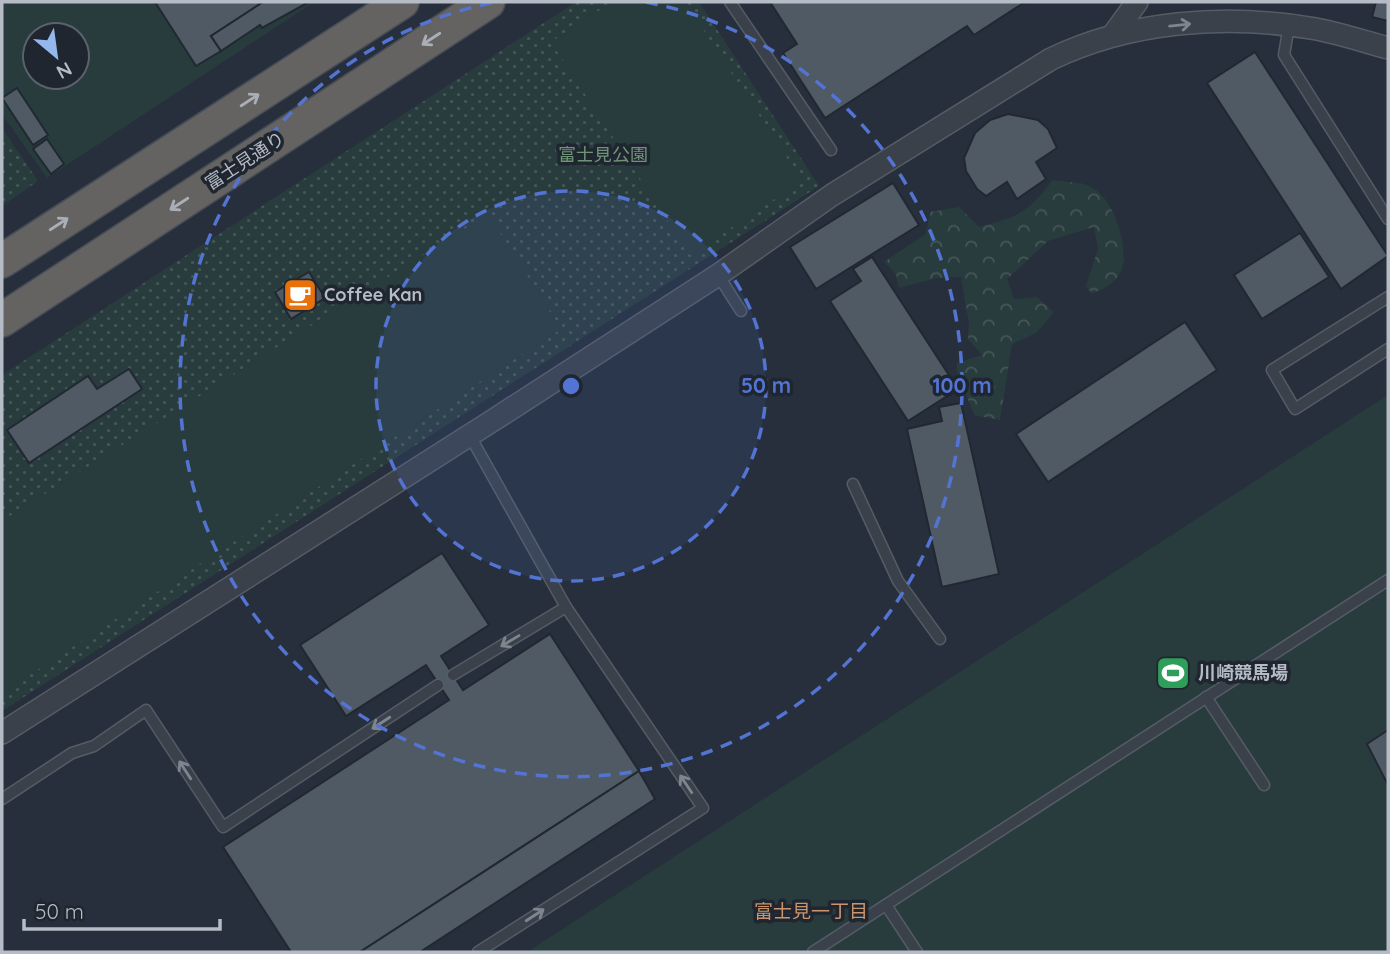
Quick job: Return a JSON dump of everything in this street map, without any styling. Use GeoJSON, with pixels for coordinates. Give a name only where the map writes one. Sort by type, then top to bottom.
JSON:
{"type":"FeatureCollection","features":[{"type":"Feature","properties":{"kind":"highway"},"geometry":{"type":"LineString","coordinates":[[2,261],[402,2]]}},
{"type":"Feature","properties":{"kind":"highway","name":"富士見通り"},"geometry":{"type":"LineString","coordinates":[[2,320],[488,2]]}},
{"type":"Feature","properties":{"kind":"street"},"geometry":{"type":"LineString","coordinates":[[1113,35],[1137,2]]}},
{"type":"Feature","properties":{"kind":"street"},"geometry":{"type":"LineString","coordinates":[[2,733],[470,436],[718,275],[832,195],[1051,59],[1085,43],[1113,35],[1211,22],[1289,25],[1388,48]]}},
{"type":"Feature","properties":{"kind":"lane"},"geometry":{"type":"LineString","coordinates":[[730,2],[831,150]]}},
{"type":"Feature","properties":{"kind":"lane"},"geometry":{"type":"LineString","coordinates":[[1289,25],[1284,55],[1388,219]]}},
{"type":"Feature","properties":{"kind":"lane"},"geometry":{"type":"LineString","coordinates":[[718,275],[741,312]]}},
{"type":"Feature","properties":{"kind":"lane"},"geometry":{"type":"LineString","coordinates":[[1388,297],[1272,370],[1295,409],[1388,349]]}},
{"type":"Feature","properties":{"kind":"lane"},"geometry":{"type":"LineString","coordinates":[[470,436],[566,607],[703,808],[478,952]]}},
{"type":"Feature","properties":{"kind":"lane"},"geometry":{"type":"LineString","coordinates":[[853,484],[898,581],[940,639]]}},
{"type":"Feature","properties":{"kind":"lane"},"geometry":{"type":"LineString","coordinates":[[813,952],[1388,580]]}},
{"type":"Feature","properties":{"kind":"lane"},"geometry":{"type":"LineString","coordinates":[[453,675],[566,607]]}},
{"type":"Feature","properties":{"kind":"lane"},"geometry":{"type":"LineString","coordinates":[[2,799],[72,753],[94,746],[146,710],[223,827],[438,685]]}},
{"type":"Feature","properties":{"kind":"lane"},"geometry":{"type":"LineString","coordinates":[[1206,697],[1264,785]]}},
{"type":"Feature","properties":{"kind":"lane"},"geometry":{"type":"LineString","coordinates":[[886,905],[917,952]]}},
{"type":"Feature","properties":{"kind":"green space"},"geometry":{"type":"Polygon","coordinates":[[[2,2],[314,2],[47,178],[2,114],[2,2]]]}},
{"type":"Feature","properties":{"kind":"green space","name":"富士見公園"},"geometry":{"type":"Polygon","coordinates":[[[576,2],[699,2],[819,186],[2,711],[2,375],[576,2]]]}},
{"type":"Feature","properties":{"kind":"green space"},"geometry":{"type":"Polygon","coordinates":[[[612,2],[685,2],[802,181],[690,255],[551,42],[612,2]]]}},
{"type":"Feature","properties":{"kind":"green space"},"geometry":{"type":"Polygon","coordinates":[[[2,128],[38,181],[2,206],[2,128]]]}},
{"type":"Feature","properties":{"kind":"green space"},"geometry":{"type":"Polygon","coordinates":[[[1053,180],[1087,185],[1107,202],[1122,237],[1121,271],[1105,288],[1092,294],[1086,286],[1098,249],[1094,227],[1048,241],[1007,279],[1014,299],[1037,297],[1054,312],[1036,333],[1012,344],[1000,420],[974,415],[959,377],[957,363],[982,355],[968,339],[969,323],[961,277],[936,278],[899,288],[896,274],[884,262],[926,234],[930,212],[959,207],[979,227],[1022,212],[1053,180]]]}},
{"type":"Feature","properties":{"kind":"green space"},"geometry":{"type":"Polygon","coordinates":[[[488,214],[561,329],[2,693],[2,521],[488,214]]]}},
{"type":"Feature","properties":{"kind":"green space","name":"川崎競馬場"},"geometry":{"type":"Polygon","coordinates":[[[1388,395],[1388,952],[527,952],[1388,395]]]}},
{"type":"Feature","properties":{"kind":"building"},"geometry":{"type":"Polygon","coordinates":[[[155,2],[263,2],[211,36],[221,51],[196,66],[155,2]]]}},
{"type":"Feature","properties":{"kind":"building"},"geometry":{"type":"Polygon","coordinates":[[[263,2],[309,2],[262,28],[260,25],[221,51],[211,36],[263,2]]]}},
{"type":"Feature","properties":{"kind":"building"},"geometry":{"type":"Polygon","coordinates":[[[770,2],[1025,2],[974,35],[967,26],[825,118],[783,53],[797,44],[770,2]]]}},
{"type":"Feature","properties":{"kind":"building"},"geometry":{"type":"Polygon","coordinates":[[[1376,2],[1388,2],[1388,21],[1372,17],[1376,2]]]}},
{"type":"Feature","properties":{"kind":"building"},"geometry":{"type":"Polygon","coordinates":[[[1255,52],[1388,256],[1341,289],[1207,83],[1255,52]]]}},
{"type":"Feature","properties":{"kind":"building"},"geometry":{"type":"Polygon","coordinates":[[[17,88],[48,135],[33,145],[2,98],[17,88]]]}},
{"type":"Feature","properties":{"kind":"building"},"geometry":{"type":"Polygon","coordinates":[[[1008,114],[1038,120],[1048,129],[1057,148],[1036,162],[1046,179],[1017,199],[1007,182],[986,196],[977,189],[966,171],[964,158],[975,133],[990,120],[1008,114]]]}},
{"type":"Feature","properties":{"kind":"building"},"geometry":{"type":"Polygon","coordinates":[[[47,139],[64,164],[51,174],[33,149],[47,139]]]}},
{"type":"Feature","properties":{"kind":"building"},"geometry":{"type":"Polygon","coordinates":[[[893,183],[919,225],[816,289],[790,247],[893,183]]]}},
{"type":"Feature","properties":{"kind":"building"},"geometry":{"type":"Polygon","coordinates":[[[1300,233],[1329,277],[1262,319],[1234,275],[1300,233]]]}},
{"type":"Feature","properties":{"kind":"building"},"geometry":{"type":"Polygon","coordinates":[[[872,257],[958,389],[908,421],[830,301],[861,281],[853,269],[872,257]]]}},
{"type":"Feature","properties":{"kind":"building","name":"Coffee Kan"},"geometry":{"type":"Polygon","coordinates":[[[309,272],[325,298],[291,319],[275,292],[309,272]]]}},
{"type":"Feature","properties":{"kind":"building"},"geometry":{"type":"Polygon","coordinates":[[[1185,322],[1217,370],[1048,482],[1016,434],[1185,322]]]}},
{"type":"Feature","properties":{"kind":"building"},"geometry":{"type":"Polygon","coordinates":[[[129,369],[142,389],[29,463],[7,430],[88,376],[97,389],[129,369]]]}},
{"type":"Feature","properties":{"kind":"building"},"geometry":{"type":"Polygon","coordinates":[[[961,403],[999,574],[942,587],[907,429],[942,421],[939,407],[961,403]]]}},
{"type":"Feature","properties":{"kind":"building"},"geometry":{"type":"Polygon","coordinates":[[[442,553],[489,625],[441,656],[463,690],[550,634],[639,771],[360,952],[291,952],[223,847],[449,700],[426,665],[346,716],[300,645],[442,553]]]}},
{"type":"Feature","properties":{"kind":"building"},"geometry":{"type":"Polygon","coordinates":[[[1388,730],[1388,785],[1367,744],[1388,730]]]}},
{"type":"Feature","properties":{"kind":"building"},"geometry":{"type":"Polygon","coordinates":[[[639,771],[655,799],[420,952],[360,952],[639,771]]]}},
{"type":"Feature","properties":{"kind":"place","name":"Coffee Kan"},"geometry":{"type":"Point","coordinates":[300,295]}},
{"type":"Feature","properties":{"kind":"place","name":"川崎競馬場"},"geometry":{"type":"Point","coordinates":[1173,673]}},
{"type":"Feature","properties":{"kind":"district","name":"富士見一丁目"},"geometry":{"type":"Point","coordinates":[811,911]}}]}
